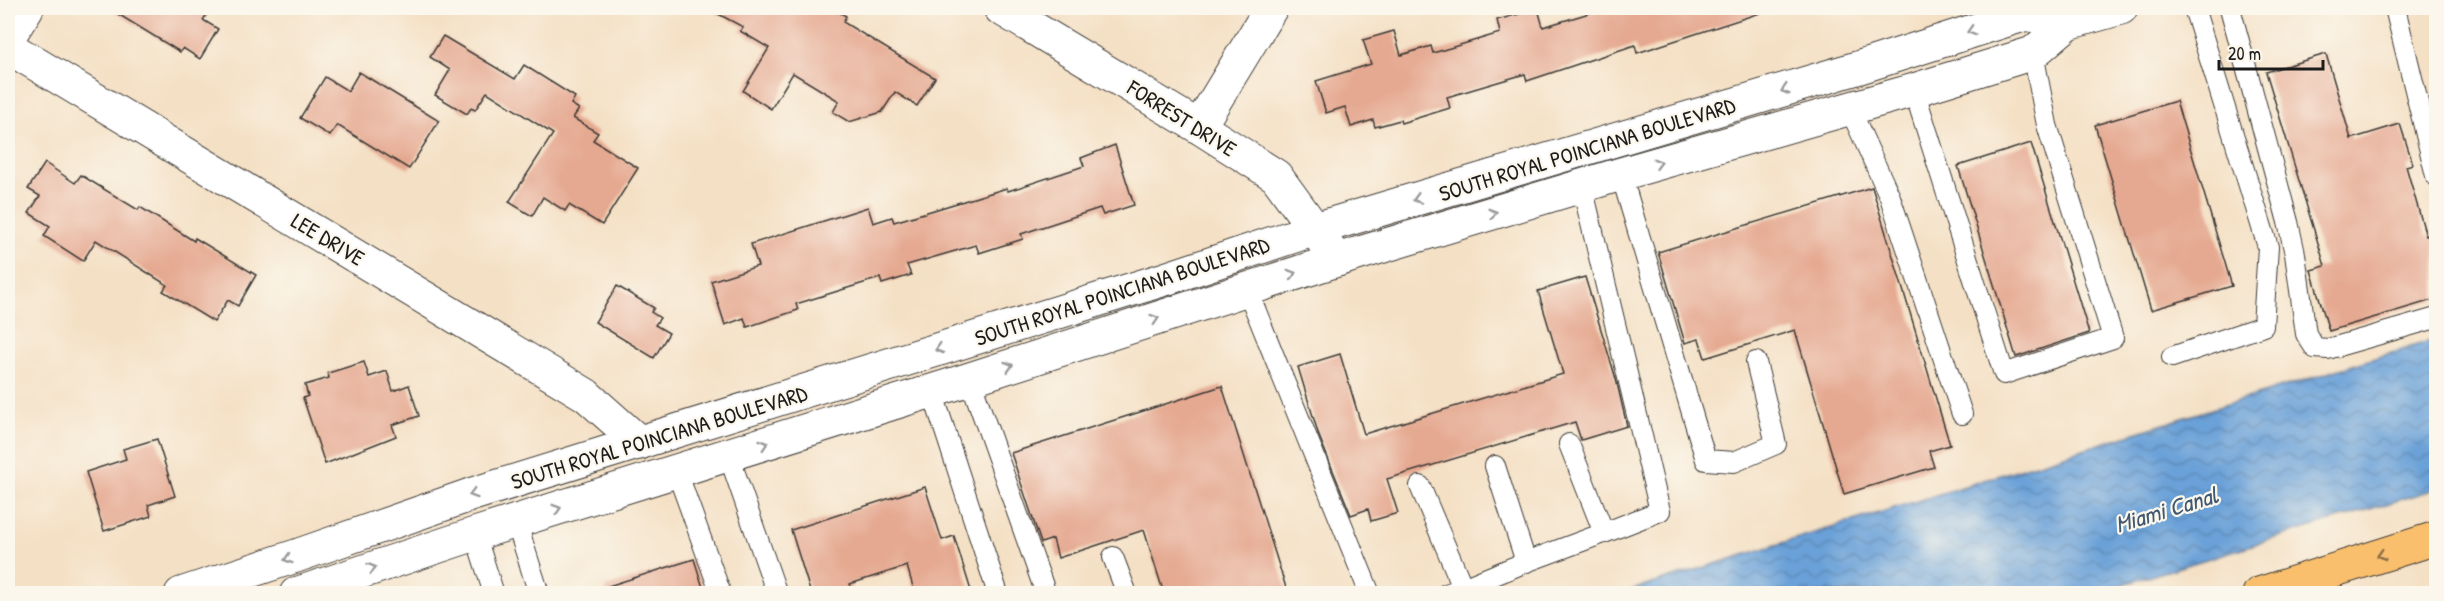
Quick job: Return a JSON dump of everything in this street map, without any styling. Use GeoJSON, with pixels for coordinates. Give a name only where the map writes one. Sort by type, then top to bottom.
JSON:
{"type":"FeatureCollection","features":[{"type":"Feature","properties":{"kind":"highway"},"geometry":{"type":"LineString","coordinates":[[2259,594],[2436,538]]}},
{"type":"Feature","properties":{"kind":"street"},"geometry":{"type":"LineString","coordinates":[[8,38],[27,8]]}},
{"type":"Feature","properties":{"kind":"street","name":"FORREST DRIVE"},"geometry":{"type":"LineString","coordinates":[[1000,8],[1199,127],[1275,176],[1337,260]]}},
{"type":"Feature","properties":{"kind":"street"},"geometry":{"type":"LineString","coordinates":[[1199,127],[1271,8]]}},
{"type":"Feature","properties":{"kind":"street","name":"SOUTH ROYAL POINCIANA BOULEVARD"},"geometry":{"type":"LineString","coordinates":[[296,594],[475,534],[970,380],[1337,260],[2033,53],[2068,23],[2121,8]]}},
{"type":"Feature","properties":{"kind":"street","name":"SOUTH ROYAL POINCIANA BOULEVARD"},"geometry":{"type":"LineString","coordinates":[[181,594],[473,494],[1165,279],[1315,229],[1845,72],[2008,13],[2026,14],[2068,23]]}},
{"type":"Feature","properties":{"kind":"street","name":"LEE DRIVE"},"geometry":{"type":"LineString","coordinates":[[8,47],[586,395],[640,443]]}},
{"type":"Feature","properties":{"kind":"lane"},"geometry":{"type":"LineString","coordinates":[[2172,357],[2263,326],[2268,247],[2194,8]]}},
{"type":"Feature","properties":{"kind":"lane"},"geometry":{"type":"LineString","coordinates":[[2230,8],[2288,222],[2295,254],[2306,334],[2315,348],[2328,349],[2436,318]]}},
{"type":"Feature","properties":{"kind":"lane"},"geometry":{"type":"LineString","coordinates":[[2395,8],[2436,176]]}},
{"type":"Feature","properties":{"kind":"lane"},"geometry":{"type":"LineString","coordinates":[[1914,90],[2004,374],[2113,338],[2047,125],[2033,53]]}},
{"type":"Feature","properties":{"kind":"lane"},"geometry":{"type":"LineString","coordinates":[[1850,108],[1890,197],[1962,414]]}},
{"type":"Feature","properties":{"kind":"lane"},"geometry":{"type":"LineString","coordinates":[[1620,174],[1706,460],[1734,462],[1776,444],[1756,362]]}},
{"type":"Feature","properties":{"kind":"lane"},"geometry":{"type":"LineString","coordinates":[[1420,486],[1454,591],[1660,511],[1582,186]]}},
{"type":"Feature","properties":{"kind":"lane"},"geometry":{"type":"LineString","coordinates":[[1247,289],[1370,594]]}},
{"type":"Feature","properties":{"kind":"lane"},"geometry":{"type":"LineString","coordinates":[[970,380],[1046,594]]}},
{"type":"Feature","properties":{"kind":"lane"},"geometry":{"type":"LineString","coordinates":[[932,391],[998,594]]}},
{"type":"Feature","properties":{"kind":"lane"},"geometry":{"type":"LineString","coordinates":[[1569,444],[1604,533]]}},
{"type":"Feature","properties":{"kind":"lane"},"geometry":{"type":"LineString","coordinates":[[729,456],[777,594]]}},
{"type":"Feature","properties":{"kind":"lane"},"geometry":{"type":"LineString","coordinates":[[1494,466],[1526,562]]}},
{"type":"Feature","properties":{"kind":"lane"},"geometry":{"type":"LineString","coordinates":[[677,472],[721,594]]}},
{"type":"Feature","properties":{"kind":"lane"},"geometry":{"type":"LineString","coordinates":[[516,521],[540,594]]}},
{"type":"Feature","properties":{"kind":"lane"},"geometry":{"type":"LineString","coordinates":[[475,534],[494,594]]}},
{"type":"Feature","properties":{"kind":"lane"},"geometry":{"type":"LineString","coordinates":[[1113,557],[1127,594]]}},
{"type":"Feature","properties":{"kind":"water","name":"Miami Canal"},"geometry":{"type":"Polygon","coordinates":[[[2436,339],[2436,489],[2095,593],[1622,593],[2436,339]]]}},
{"type":"Feature","properties":{"kind":"building"},"geometry":{"type":"Polygon","coordinates":[[[108,8],[211,8],[203,20],[218,29],[200,59],[183,48],[180,52],[108,8]]]}},
{"type":"Feature","properties":{"kind":"building"},"geometry":{"type":"Polygon","coordinates":[[[707,8],[832,8],[846,16],[843,22],[935,78],[917,106],[895,92],[882,112],[849,122],[833,112],[839,101],[793,73],[771,109],[743,91],[769,48],[740,31],[743,27],[707,8]]]}},
{"type":"Feature","properties":{"kind":"building"},"geometry":{"type":"Polygon","coordinates":[[[1606,8],[1759,8],[1760,13],[1637,53],[1635,45],[1527,81],[1525,74],[1447,97],[1450,108],[1401,123],[1400,120],[1375,127],[1373,120],[1351,127],[1345,107],[1326,113],[1316,81],[1371,64],[1363,40],[1394,31],[1401,55],[1431,46],[1433,53],[1500,33],[1497,20],[1538,9],[1543,27],[1606,8]]]}},
{"type":"Feature","properties":{"kind":"building"},"geometry":{"type":"Polygon","coordinates":[[[443,36],[515,79],[524,65],[575,97],[571,104],[579,109],[573,118],[598,133],[593,140],[638,168],[602,225],[569,205],[565,211],[543,197],[532,216],[509,202],[553,134],[487,92],[475,110],[471,108],[467,114],[435,95],[450,70],[430,57],[443,36]]]}},
{"type":"Feature","properties":{"kind":"building"},"geometry":{"type":"Polygon","coordinates":[[[2326,54],[2351,139],[2400,124],[2413,164],[2406,166],[2426,236],[2436,233],[2436,299],[2329,331],[2311,270],[2325,266],[2266,72],[2326,54]]]}},
{"type":"Feature","properties":{"kind":"building"},"geometry":{"type":"Polygon","coordinates":[[[359,72],[439,121],[409,169],[337,125],[330,136],[300,118],[325,77],[348,91],[359,72]]]}},
{"type":"Feature","properties":{"kind":"building"},"geometry":{"type":"Polygon","coordinates":[[[2176,101],[2232,286],[2151,310],[2095,125],[2176,101]]]}},
{"type":"Feature","properties":{"kind":"building"},"geometry":{"type":"Polygon","coordinates":[[[2031,143],[2089,333],[2016,357],[1958,166],[2031,143]]]}},
{"type":"Feature","properties":{"kind":"building"},"geometry":{"type":"Polygon","coordinates":[[[1115,145],[1134,205],[1103,215],[1100,208],[1021,234],[1023,239],[979,253],[976,245],[907,265],[911,275],[882,284],[880,278],[796,304],[798,310],[747,327],[744,318],[725,325],[711,281],[758,266],[751,244],[868,207],[873,223],[892,217],[894,222],[1007,188],[1008,191],[1084,166],[1081,158],[1115,145]]]}},
{"type":"Feature","properties":{"kind":"building"},"geometry":{"type":"Polygon","coordinates":[[[45,163],[75,183],[81,175],[138,210],[140,207],[194,241],[195,238],[256,275],[238,306],[228,300],[214,322],[163,291],[167,285],[96,240],[83,261],[44,236],[50,226],[29,213],[40,196],[28,189],[45,163]]]}},
{"type":"Feature","properties":{"kind":"building"},"geometry":{"type":"Polygon","coordinates":[[[1872,187],[1950,445],[1929,451],[1934,467],[1844,494],[1795,330],[1705,358],[1699,339],[1685,343],[1658,252],[1872,187]]]}},
{"type":"Feature","properties":{"kind":"building"},"geometry":{"type":"Polygon","coordinates":[[[1585,277],[1616,379],[1627,426],[1581,440],[1575,422],[1387,479],[1398,513],[1371,521],[1368,509],[1351,515],[1319,436],[1298,367],[1340,354],[1364,434],[1563,374],[1538,291],[1585,277]]]}},
{"type":"Feature","properties":{"kind":"building"},"geometry":{"type":"Polygon","coordinates":[[[617,286],[654,308],[651,312],[660,318],[655,325],[669,333],[654,358],[595,322],[617,286]]]}},
{"type":"Feature","properties":{"kind":"building"},"geometry":{"type":"Polygon","coordinates":[[[364,362],[369,377],[387,371],[393,391],[409,385],[419,416],[392,425],[396,436],[325,464],[303,398],[308,396],[305,385],[329,378],[328,373],[364,362]]]}},
{"type":"Feature","properties":{"kind":"building"},"geometry":{"type":"Polygon","coordinates":[[[1222,386],[1288,594],[1164,594],[1144,530],[1058,558],[1053,539],[1041,543],[1011,453],[1222,386]]]}},
{"type":"Feature","properties":{"kind":"building"},"geometry":{"type":"Polygon","coordinates":[[[157,439],[175,496],[148,505],[151,516],[104,531],[86,472],[126,459],[123,449],[157,439]]]}},
{"type":"Feature","properties":{"kind":"building"},"geometry":{"type":"Polygon","coordinates":[[[925,487],[942,540],[954,536],[972,594],[915,594],[907,566],[850,584],[853,594],[811,594],[791,530],[925,487]]]}},
{"type":"Feature","properties":{"kind":"building"},"geometry":{"type":"Polygon","coordinates":[[[694,559],[705,594],[606,594],[605,587],[694,559]]]}}]}
